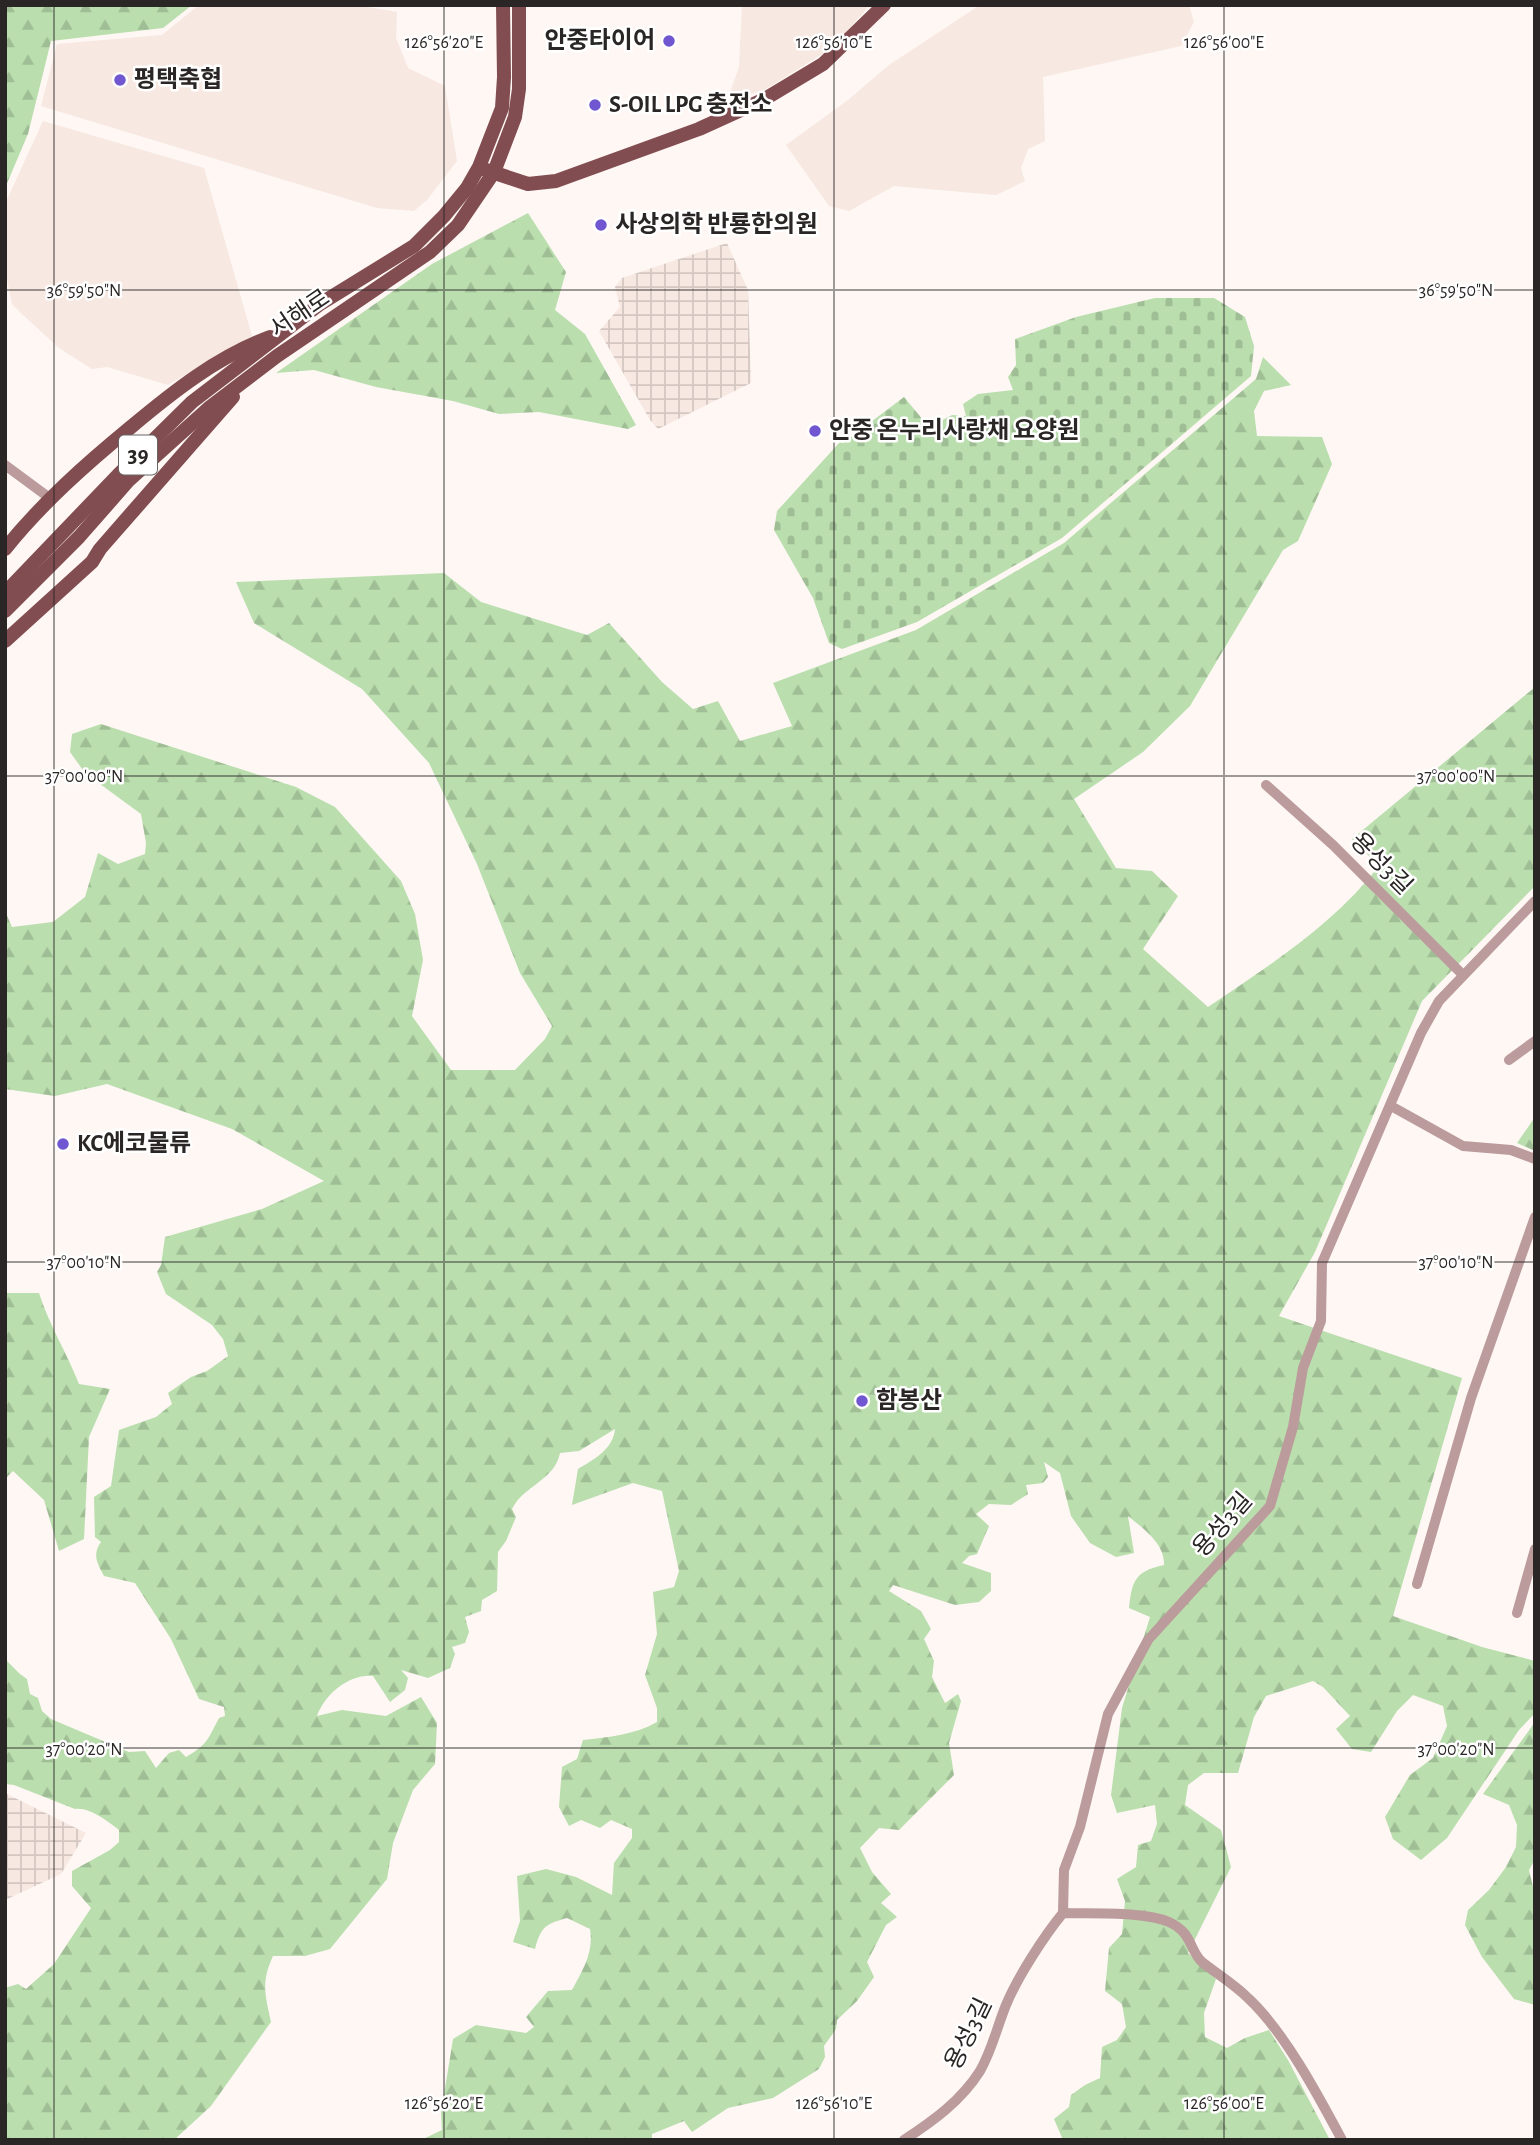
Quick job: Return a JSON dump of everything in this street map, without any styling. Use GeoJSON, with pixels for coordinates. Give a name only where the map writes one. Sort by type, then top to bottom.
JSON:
{"type":"FeatureCollection","features":[{"type":"Feature","properties":{"kind":"main road","name":"서해로"},"geometry":{"type":"LineString","coordinates":[[5,593],[192,402],[320,304],[414,246],[444,216],[467,188],[479,167],[502,108],[505,77],[503,5]]}},
{"type":"Feature","properties":{"kind":"main road","name":"서해로"},"geometry":{"type":"LineString","coordinates":[[5,611],[79,537],[129,480],[210,407],[430,252],[458,225],[494,172],[504,149],[517,103],[519,5]]}},
{"type":"Feature","properties":{"kind":"main road"},"geometry":{"type":"LineString","coordinates":[[479,167],[527,184],[556,181],[699,129],[762,100],[823,64],[884,5]]}},
{"type":"Feature","properties":{"kind":"main road"},"geometry":{"type":"LineString","coordinates":[[5,549],[51,499],[102,451],[169,395],[249,345],[285,332]]}},
{"type":"Feature","properties":{"kind":"main road"},"geometry":{"type":"LineString","coordinates":[[5,640],[92,562],[100,549],[247,379]]}},
{"type":"Feature","properties":{"kind":"street"},"geometry":{"type":"LineString","coordinates":[[5,465],[51,499]]}},
{"type":"Feature","properties":{"kind":"street","name":"용성3길"},"geometry":{"type":"LineString","coordinates":[[1266,785],[1334,845],[1463,975]]}},
{"type":"Feature","properties":{"kind":"street","name":"용성3길"},"geometry":{"type":"LineString","coordinates":[[904,2140],[940,2117],[979,2072],[993,2043],[1006,2004],[1051,1928],[1063,1913],[1064,1870],[1080,1827],[1108,1714],[1148,1640],[1270,1506],[1293,1427],[1303,1368],[1321,1321],[1322,1263],[1421,1033],[1439,1001],[1535,901]]}},
{"type":"Feature","properties":{"kind":"street"},"geometry":{"type":"LineString","coordinates":[[1510,1060],[1535,1041]]}},
{"type":"Feature","properties":{"kind":"street"},"geometry":{"type":"LineString","coordinates":[[1391,1106],[1463,1146],[1511,1150],[1535,1159]]}},
{"type":"Feature","properties":{"kind":"street"},"geometry":{"type":"LineString","coordinates":[[1417,1584],[1471,1398],[1535,1217]]}},
{"type":"Feature","properties":{"kind":"street"},"geometry":{"type":"LineString","coordinates":[[1517,1613],[1535,1549]]}},
{"type":"Feature","properties":{"kind":"street"},"geometry":{"type":"LineString","coordinates":[[1063,1913],[1137,1915],[1169,1922],[1188,1936],[1199,1960],[1250,1999],[1268,2020],[1319,2096],[1342,2140]]}},
{"type":"Feature","properties":{"kind":"shaded area"},"geometry":{"type":"Polygon","coordinates":[[[199,5],[356,5],[397,12],[396,38],[408,68],[445,86],[457,161],[427,200],[414,211],[377,208],[41,106],[57,44],[162,35],[199,5]]]}},
{"type":"Feature","properties":{"kind":"shaded area"},"geometry":{"type":"Polygon","coordinates":[[[742,5],[870,5],[832,48],[766,89],[736,99],[731,90],[739,67],[742,5]]]}},
{"type":"Feature","properties":{"kind":"shaded area"},"geometry":{"type":"Polygon","coordinates":[[[980,5],[1189,5],[1194,22],[1181,46],[1043,77],[1045,141],[1028,149],[1021,168],[1025,181],[996,195],[894,186],[849,211],[829,206],[786,145],[848,100],[889,65],[980,5]]]}},
{"type":"Feature","properties":{"kind":"shaded area"},"geometry":{"type":"Polygon","coordinates":[[[43,121],[204,168],[252,336],[168,385],[107,367],[92,369],[59,348],[12,304],[5,269],[5,204],[43,121]]]}},
{"type":"Feature","properties":{"kind":"shaded area"},"geometry":{"type":"Polygon","coordinates":[[[727,243],[748,290],[751,383],[658,429],[650,420],[599,331],[620,307],[615,287],[622,278],[727,243]]]}},
{"type":"Feature","properties":{"kind":"shaded area"},"geometry":{"type":"Polygon","coordinates":[[[5,1793],[86,1833],[61,1874],[5,1900],[5,1793]]]}},
{"type":"Feature","properties":{"kind":"green space"},"geometry":{"type":"Polygon","coordinates":[[[5,5],[192,5],[163,28],[51,41],[28,134],[5,188],[5,5]]]}},
{"type":"Feature","properties":{"kind":"green space"},"geometry":{"type":"Polygon","coordinates":[[[528,213],[566,272],[555,310],[585,334],[636,425],[628,429],[539,412],[499,414],[453,401],[376,387],[314,370],[276,373],[432,264],[528,213]]]}},
{"type":"Feature","properties":{"kind":"green space"},"geometry":{"type":"Polygon","coordinates":[[[1155,298],[1214,298],[1245,317],[1254,346],[1251,376],[1062,538],[917,622],[842,649],[829,643],[813,598],[774,530],[777,511],[840,442],[843,443],[904,397],[929,427],[952,415],[966,416],[963,404],[978,394],[1013,390],[1008,377],[1016,365],[1015,339],[1076,317],[1155,298]]]}},
{"type":"Feature","properties":{"kind":"green space"},"geometry":{"type":"Polygon","coordinates":[[[1263,357],[1291,385],[1264,391],[1254,411],[1257,436],[1322,437],[1332,464],[1298,541],[1283,550],[1190,706],[1143,752],[1074,799],[1116,868],[1152,871],[1178,896],[1143,949],[1208,1007],[1299,943],[1342,907],[1379,866],[1352,839],[1535,687],[1535,886],[1422,1001],[1315,1252],[1279,1316],[1462,1378],[1393,1616],[1482,1647],[1535,1661],[1535,1713],[1519,1730],[1447,1838],[1421,1860],[1393,1839],[1385,1817],[1410,1775],[1433,1758],[1447,1726],[1443,1706],[1413,1695],[1397,1711],[1371,1752],[1352,1749],[1336,1729],[1350,1716],[1323,1687],[1313,1681],[1266,1696],[1254,1717],[1238,1773],[1204,1773],[1188,1785],[1185,1805],[1221,1830],[1231,1867],[1188,1953],[1216,1979],[1204,2013],[1205,2037],[1227,2048],[1245,2038],[1269,2030],[1330,2140],[1063,2140],[1054,2119],[1069,2107],[1071,2095],[1100,2078],[1102,2047],[1117,2040],[1126,2027],[1122,2004],[1105,1991],[1109,1948],[1122,1934],[1125,1901],[1117,1879],[1136,1867],[1138,1845],[1151,1841],[1157,1824],[1155,1805],[1117,1813],[1111,1795],[1122,1708],[1150,1617],[1129,1608],[1132,1591],[1141,1574],[1164,1565],[1157,1544],[1128,1516],[1134,1553],[1116,1557],[1090,1543],[1071,1516],[1060,1473],[1044,1462],[1048,1477],[1043,1483],[1026,1485],[1028,1494],[1011,1505],[989,1504],[976,1514],[989,1526],[977,1554],[969,1556],[962,1563],[991,1573],[991,1591],[979,1602],[955,1605],[893,1585],[889,1591],[921,1611],[931,1629],[924,1639],[934,1661],[932,1677],[945,1703],[958,1694],[961,1701],[949,1743],[954,1775],[899,1830],[879,1828],[860,1848],[872,1872],[891,1894],[881,1903],[897,1917],[886,1925],[867,1962],[874,1977],[857,2001],[837,2020],[836,2029],[824,2046],[825,2057],[819,2069],[773,2098],[728,2108],[692,2132],[684,2121],[652,2134],[652,2140],[421,2140],[442,2130],[441,2113],[453,2039],[476,2025],[526,2033],[534,2027],[526,2017],[548,1991],[572,1990],[587,1961],[590,1929],[567,1918],[545,1927],[535,1949],[513,1942],[520,1921],[517,1876],[546,1869],[576,1877],[612,1895],[614,1863],[632,1838],[632,1829],[611,1820],[600,1828],[581,1820],[569,1826],[559,1807],[562,1767],[577,1759],[583,1740],[630,1733],[657,1722],[657,1708],[645,1675],[657,1634],[653,1592],[674,1587],[679,1571],[662,1491],[633,1483],[572,1505],[578,1469],[607,1448],[615,1429],[579,1451],[560,1453],[546,1477],[517,1501],[512,1509],[516,1517],[498,1552],[497,1591],[482,1600],[481,1611],[465,1617],[469,1632],[465,1643],[452,1647],[455,1654],[450,1668],[428,1678],[401,1670],[408,1678],[405,1690],[390,1702],[373,1676],[355,1678],[332,1693],[321,1708],[317,1716],[342,1710],[386,1716],[421,1697],[437,1723],[435,1764],[413,1790],[393,1843],[387,1879],[330,1949],[305,1956],[273,1956],[265,1988],[271,2022],[211,2106],[174,2140],[5,2140],[5,1988],[18,1984],[26,1989],[54,1964],[91,1908],[72,1886],[72,1871],[110,1850],[119,1842],[119,1830],[92,1812],[75,1809],[5,1784],[5,1659],[27,1679],[30,1694],[38,1698],[42,1711],[51,1719],[129,1752],[145,1751],[156,1768],[169,1753],[179,1750],[186,1757],[198,1749],[219,1718],[225,1716],[224,1707],[199,1699],[171,1639],[135,1583],[104,1576],[96,1559],[101,1542],[95,1537],[94,1497],[111,1486],[119,1430],[156,1417],[172,1404],[168,1393],[228,1356],[223,1339],[212,1325],[166,1294],[157,1272],[161,1265],[165,1237],[262,1209],[324,1181],[232,1129],[107,1084],[55,1096],[5,1089],[5,911],[12,927],[53,922],[85,897],[98,853],[118,864],[145,854],[141,814],[85,773],[70,752],[72,734],[101,724],[296,787],[335,807],[401,881],[415,914],[423,960],[412,1016],[451,1070],[515,1070],[545,1039],[552,1026],[520,973],[477,864],[429,763],[362,689],[254,623],[236,582],[444,573],[481,602],[587,635],[609,623],[662,682],[693,709],[718,701],[740,741],[792,726],[773,683],[916,630],[1064,543],[1256,379],[1263,357]]]}},
{"type":"Feature","properties":{"kind":"green space"},"geometry":{"type":"Polygon","coordinates":[[[1535,1117],[1535,1151],[1517,1143],[1535,1117]]]}},
{"type":"Feature","properties":{"kind":"green space"},"geometry":{"type":"Polygon","coordinates":[[[5,1293],[39,1293],[79,1384],[110,1389],[89,1437],[84,1539],[59,1551],[44,1500],[13,1471],[5,1479],[5,1293]]]}},
{"type":"Feature","properties":{"kind":"green space"},"geometry":{"type":"Polygon","coordinates":[[[1535,1722],[1535,1859],[1529,1870],[1535,1895],[1535,2005],[1514,1999],[1482,1957],[1465,1925],[1468,1910],[1489,1890],[1506,1867],[1516,1847],[1517,1825],[1509,1805],[1483,1794],[1535,1722]]]}},
{"type":"Feature","properties":{"kind":"place","name":"안중타이어"},"geometry":{"type":"Point","coordinates":[669,41]}},
{"type":"Feature","properties":{"kind":"place","name":"평택축협"},"geometry":{"type":"Point","coordinates":[120,80]}},
{"type":"Feature","properties":{"kind":"place","name":"S-OIL LPG 충전소"},"geometry":{"type":"Point","coordinates":[595,105]}},
{"type":"Feature","properties":{"kind":"place","name":"사상의학 반룡한의원"},"geometry":{"type":"Point","coordinates":[601,225]}},
{"type":"Feature","properties":{"kind":"place","name":"안중 온누리사랑채 요양원"},"geometry":{"type":"Point","coordinates":[815,431]}},
{"type":"Feature","properties":{"kind":"place","name":"KC에코물류"},"geometry":{"type":"Point","coordinates":[63,1144]}},
{"type":"Feature","properties":{"kind":"place","name":"함봉산"},"geometry":{"type":"Point","coordinates":[862,1401]}}]}
